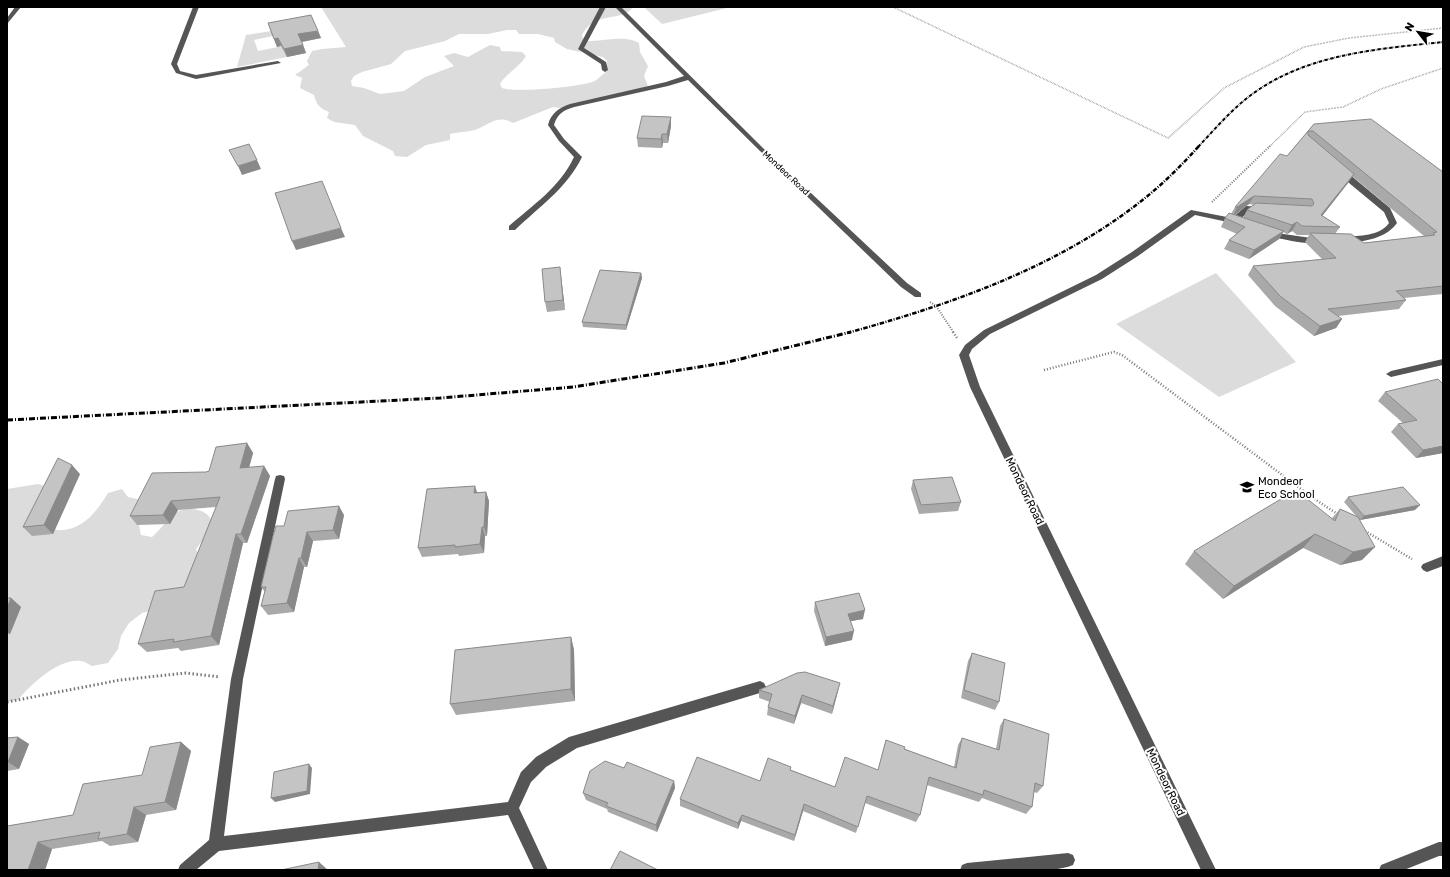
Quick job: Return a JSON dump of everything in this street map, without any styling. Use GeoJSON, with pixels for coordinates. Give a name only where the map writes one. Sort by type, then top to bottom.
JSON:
{"type":"FeatureCollection","features":[{"type":"Feature","properties":{"kind":"street"},"geometry":{"type":"LineString","coordinates":[[7,22],[18,7]]}},
{"type":"Feature","properties":{"kind":"street"},"geometry":{"type":"LineString","coordinates":[[196,7],[174,64],[178,72],[196,77],[278,63]]}},
{"type":"Feature","properties":{"kind":"street"},"geometry":{"type":"LineString","coordinates":[[603,7],[581,49],[586,54],[604,63],[605,70]]}},
{"type":"Feature","properties":{"kind":"street","name":"Mondeor Road"},"geometry":{"type":"LineString","coordinates":[[618,7],[762,150],[904,286],[918,295]]}},
{"type":"Feature","properties":{"kind":"street"},"geometry":{"type":"LineString","coordinates":[[512,228],[566,178],[578,158],[561,140],[551,125],[557,112],[572,105],[668,84],[689,77]]}},
{"type":"Feature","properties":{"kind":"street"},"geometry":{"type":"LineString","coordinates":[[1259,230],[1294,239],[1329,241],[1379,235],[1386,232],[1393,224],[1387,210],[1335,166]]}},
{"type":"Feature","properties":{"kind":"street"},"geometry":{"type":"LineString","coordinates":[[1233,221],[1249,208],[1273,209]]}},
{"type":"Feature","properties":{"kind":"street"},"geometry":{"type":"LineString","coordinates":[[1198,212],[1246,226]]}},
{"type":"Feature","properties":{"kind":"street","name":"Mondeor Road"},"geometry":{"type":"LineString","coordinates":[[1198,212],[1099,277],[987,332],[968,347],[964,355],[975,387],[1209,870]]}},
{"type":"Feature","properties":{"kind":"street"},"geometry":{"type":"LineString","coordinates":[[1391,374],[1443,362]]}},
{"type":"Feature","properties":{"kind":"street"},"geometry":{"type":"LineString","coordinates":[[216,844],[237,679],[280,479]]}},
{"type":"Feature","properties":{"kind":"street"},"geometry":{"type":"LineString","coordinates":[[1427,567],[1443,561]]}},
{"type":"Feature","properties":{"kind":"street"},"geometry":{"type":"LineString","coordinates":[[541,870],[512,808],[526,777],[541,762],[574,742],[760,687]]}},
{"type":"Feature","properties":{"kind":"street"},"geometry":{"type":"LineString","coordinates":[[185,870],[216,844],[512,808]]}},
{"type":"Feature","properties":{"kind":"street"},"geometry":{"type":"LineString","coordinates":[[1386,870],[1439,848],[1443,849]]}},
{"type":"Feature","properties":{"kind":"street"},"geometry":{"type":"LineString","coordinates":[[967,870],[1068,860]]}},
{"type":"Feature","properties":{"kind":"path"},"geometry":{"type":"LineString","coordinates":[[894,7],[1168,138],[1224,88],[1304,47],[1349,38],[1443,28]]}},
{"type":"Feature","properties":{"kind":"path"},"geometry":{"type":"LineString","coordinates":[[1198,212],[1305,112],[1343,107],[1381,89],[1443,68]]}},
{"type":"Feature","properties":{"kind":"path"},"geometry":{"type":"LineString","coordinates":[[918,295],[936,306],[955,334]]}},
{"type":"Feature","properties":{"kind":"path"},"geometry":{"type":"LineString","coordinates":[[1044,370],[1114,352],[1122,355],[1313,498],[1344,518]]}},
{"type":"Feature","properties":{"kind":"path"},"geometry":{"type":"LineString","coordinates":[[1362,530],[1427,567]]}},
{"type":"Feature","properties":{"kind":"path"},"geometry":{"type":"LineString","coordinates":[[7,702],[120,680],[186,673],[237,679]]}},
{"type":"Feature","properties":{"kind":"shaded area"},"geometry":{"type":"Polygon","coordinates":[[[321,7],[633,7],[629,11],[619,16],[601,19],[595,22],[588,27],[582,35],[584,41],[627,39],[639,43],[640,52],[648,66],[644,76],[648,86],[629,92],[588,101],[579,106],[568,109],[553,107],[513,123],[503,120],[494,121],[475,130],[450,134],[450,140],[426,145],[407,157],[395,156],[393,151],[363,136],[355,125],[334,122],[327,118],[329,112],[319,106],[314,95],[300,88],[302,78],[295,75],[309,65],[307,61],[312,51],[346,47],[321,7]],[[507,30],[488,34],[459,34],[445,41],[405,51],[391,64],[362,72],[354,76],[351,81],[352,86],[364,88],[380,94],[404,91],[425,77],[454,66],[444,56],[454,53],[468,57],[490,45],[500,47],[501,51],[522,52],[526,56],[520,64],[502,80],[500,84],[502,88],[533,90],[576,85],[595,81],[607,71],[607,61],[603,57],[567,49],[555,42],[554,38],[538,34],[519,34],[516,30],[507,30]]]}},
{"type":"Feature","properties":{"kind":"shaded area"},"geometry":{"type":"Polygon","coordinates":[[[644,7],[731,7],[662,24],[644,7]]]}},
{"type":"Feature","properties":{"kind":"shaded area"},"geometry":{"type":"Polygon","coordinates":[[[271,31],[273,36],[254,40],[258,51],[288,45],[286,53],[287,57],[237,67],[246,35],[271,31]]]}},
{"type":"Feature","properties":{"kind":"shaded area"},"geometry":{"type":"Polygon","coordinates":[[[1216,273],[1296,362],[1219,397],[1116,324],[1216,273]]]}},
{"type":"Feature","properties":{"kind":"shaded area"},"geometry":{"type":"Polygon","coordinates":[[[38,484],[48,487],[50,523],[56,530],[73,528],[87,520],[98,508],[108,493],[122,489],[128,497],[150,502],[147,514],[139,525],[141,535],[152,537],[173,515],[184,509],[201,511],[208,515],[211,519],[213,527],[196,549],[199,558],[192,577],[173,601],[158,609],[142,613],[129,623],[121,636],[118,649],[108,663],[92,666],[81,661],[73,661],[64,664],[46,673],[18,700],[7,702],[7,489],[38,484]]]}},
{"type":"Feature","properties":{"kind":"building"},"geometry":{"type":"Polygon","coordinates":[[[311,15],[318,31],[298,34],[303,45],[284,49],[278,38],[274,39],[268,23],[311,15]]]}},
{"type":"Feature","properties":{"kind":"building"},"geometry":{"type":"Polygon","coordinates":[[[642,116],[671,117],[667,134],[662,134],[661,139],[637,138],[642,116]]]}},
{"type":"Feature","properties":{"kind":"building"},"geometry":{"type":"Polygon","coordinates":[[[1371,119],[1443,172],[1443,286],[1396,291],[1406,300],[1328,309],[1342,319],[1320,326],[1280,296],[1253,266],[1336,258],[1310,233],[1351,234],[1364,243],[1435,235],[1433,233],[1437,232],[1313,131],[1308,131],[1314,124],[1371,119]]]}},
{"type":"Feature","properties":{"kind":"building"},"geometry":{"type":"Polygon","coordinates":[[[1308,131],[1308,135],[1354,174],[1321,215],[1340,227],[1302,226],[1297,222],[1292,225],[1247,210],[1256,203],[1312,206],[1314,204],[1312,199],[1254,196],[1235,207],[1280,154],[1287,156],[1308,131]]]}},
{"type":"Feature","properties":{"kind":"building"},"geometry":{"type":"Polygon","coordinates":[[[249,144],[257,160],[238,166],[229,150],[249,144]]]}},
{"type":"Feature","properties":{"kind":"building"},"geometry":{"type":"Polygon","coordinates":[[[322,181],[341,228],[292,241],[275,193],[322,181]]]}},
{"type":"Feature","properties":{"kind":"building"},"geometry":{"type":"Polygon","coordinates":[[[1229,213],[1284,231],[1254,250],[1229,240],[1245,227],[1225,218],[1229,213]]]}},
{"type":"Feature","properties":{"kind":"building"},"geometry":{"type":"Polygon","coordinates":[[[560,267],[563,300],[545,302],[542,269],[560,267]]]}},
{"type":"Feature","properties":{"kind":"building"},"geometry":{"type":"Polygon","coordinates":[[[600,270],[641,273],[626,325],[582,322],[600,270]]]}},
{"type":"Feature","properties":{"kind":"building"},"geometry":{"type":"Polygon","coordinates":[[[1438,379],[1443,384],[1443,446],[1423,450],[1398,424],[1417,420],[1385,392],[1438,379]]]}},
{"type":"Feature","properties":{"kind":"building"},"geometry":{"type":"Polygon","coordinates":[[[247,443],[240,468],[264,466],[241,534],[236,534],[211,636],[173,642],[174,639],[138,644],[155,591],[184,587],[220,497],[171,501],[163,515],[130,516],[152,473],[206,472],[209,471],[216,447],[247,443]]]}},
{"type":"Feature","properties":{"kind":"building"},"geometry":{"type":"Polygon","coordinates":[[[58,458],[72,465],[44,525],[23,527],[58,458]]]}},
{"type":"Feature","properties":{"kind":"building"},"geometry":{"type":"Polygon","coordinates":[[[952,477],[961,502],[921,505],[913,480],[952,477]]]}},
{"type":"Feature","properties":{"kind":"building"},"geometry":{"type":"Polygon","coordinates":[[[475,486],[474,493],[486,492],[484,527],[482,527],[480,544],[455,547],[455,545],[418,548],[427,489],[475,486]]]}},
{"type":"Feature","properties":{"kind":"building"},"geometry":{"type":"Polygon","coordinates":[[[1403,487],[1420,505],[1364,516],[1348,497],[1403,487]]]}},
{"type":"Feature","properties":{"kind":"building"},"geometry":{"type":"Polygon","coordinates":[[[1296,490],[1335,521],[1340,509],[1358,517],[1375,547],[1353,552],[1315,534],[1234,586],[1194,551],[1296,490]]]}},
{"type":"Feature","properties":{"kind":"building"},"geometry":{"type":"Polygon","coordinates":[[[339,506],[333,530],[307,532],[301,558],[299,558],[287,603],[261,606],[266,587],[261,587],[276,526],[284,526],[288,511],[339,506]]]}},
{"type":"Feature","properties":{"kind":"building"},"geometry":{"type":"Polygon","coordinates":[[[859,593],[865,610],[848,614],[854,631],[826,637],[815,602],[859,593]]]}},
{"type":"Feature","properties":{"kind":"building"},"geometry":{"type":"Polygon","coordinates":[[[7,598],[11,598],[7,608],[7,598]]]}},
{"type":"Feature","properties":{"kind":"building"},"geometry":{"type":"Polygon","coordinates":[[[571,637],[571,689],[450,704],[455,650],[571,637]]]}},
{"type":"Feature","properties":{"kind":"building"},"geometry":{"type":"Polygon","coordinates":[[[972,653],[1005,663],[999,702],[964,690],[972,653]]]}},
{"type":"Feature","properties":{"kind":"building"},"geometry":{"type":"Polygon","coordinates":[[[805,672],[840,683],[833,706],[802,695],[795,716],[768,707],[772,694],[759,690],[797,673],[805,672]]]}},
{"type":"Feature","properties":{"kind":"building"},"geometry":{"type":"Polygon","coordinates":[[[1004,719],[1049,734],[1043,786],[1035,783],[1032,807],[984,790],[983,795],[929,777],[920,815],[867,796],[858,827],[804,804],[795,835],[742,815],[738,823],[680,799],[697,757],[760,781],[768,758],[791,767],[790,770],[835,787],[845,757],[878,770],[886,740],[905,747],[904,749],[956,768],[962,738],[999,750],[1004,719]]]}},
{"type":"Feature","properties":{"kind":"building"},"geometry":{"type":"Polygon","coordinates":[[[18,737],[8,762],[7,762],[7,738],[18,737]]]}},
{"type":"Feature","properties":{"kind":"building"},"geometry":{"type":"Polygon","coordinates":[[[181,742],[165,802],[134,807],[127,834],[98,839],[100,832],[38,842],[28,870],[7,870],[7,826],[73,815],[83,784],[142,775],[150,747],[181,742]]]}},
{"type":"Feature","properties":{"kind":"building"},"geometry":{"type":"Polygon","coordinates":[[[605,761],[624,768],[627,762],[674,781],[656,825],[606,806],[608,803],[583,793],[590,771],[605,761]]]}},
{"type":"Feature","properties":{"kind":"building"},"geometry":{"type":"Polygon","coordinates":[[[309,764],[307,791],[271,798],[274,772],[309,764]]]}},
{"type":"Feature","properties":{"kind":"building"},"geometry":{"type":"Polygon","coordinates":[[[620,851],[658,870],[610,870],[620,851]]]}},
{"type":"Feature","properties":{"kind":"building"},"geometry":{"type":"Polygon","coordinates":[[[319,862],[318,870],[281,870],[319,862]]]}},
{"type":"Feature","properties":{"kind":"railway"},"geometry":{"type":"LineString","coordinates":[[1198,147],[1230,113],[1251,95],[1272,81],[1295,70],[1319,62],[1368,51],[1443,42]]}},
{"type":"Feature","properties":{"kind":"railway"},"geometry":{"type":"LineString","coordinates":[[848,333],[962,297],[1000,282],[1073,246],[1107,225],[1148,196],[1199,146]]}},
{"type":"Feature","properties":{"kind":"railway"},"geometry":{"type":"LineString","coordinates":[[7,420],[440,398],[573,387],[724,363],[848,333]]}},
{"type":"Feature","properties":{"kind":"place","name":"Mondeor Eco School"},"geometry":{"type":"Point","coordinates":[1247,487]}}]}
